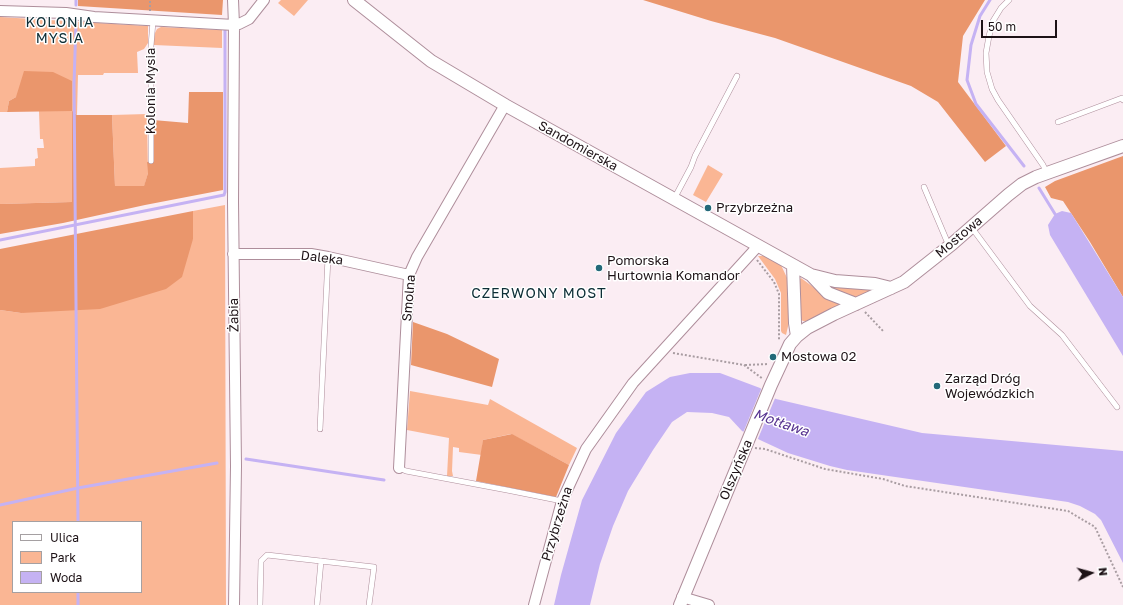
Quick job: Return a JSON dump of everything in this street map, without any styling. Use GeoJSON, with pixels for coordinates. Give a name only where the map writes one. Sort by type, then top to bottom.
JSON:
{"type":"FeatureCollection","features":[{"type":"Feature","properties":{"kind":"street","name":"Żabia"},"geometry":{"type":"LineString","coordinates":[[233,0],[236,466],[234,605]]}},
{"type":"Feature","properties":{"kind":"street"},"geometry":{"type":"LineString","coordinates":[[0,11],[66,13],[94,17],[234,25],[240,24],[248,19],[264,0]]}},
{"type":"Feature","properties":{"kind":"street","name":"Sandomierska"},"geometry":{"type":"LineString","coordinates":[[354,0],[431,61],[505,105],[674,199],[755,249],[793,265],[812,276],[828,293],[860,307]]}},
{"type":"Feature","properties":{"kind":"street","name":"Smolna"},"geometry":{"type":"LineString","coordinates":[[399,468],[409,275],[417,257],[505,105]]}},
{"type":"Feature","properties":{"kind":"street","name":"Mostowa"},"geometry":{"type":"LineString","coordinates":[[797,336],[807,328],[860,307],[915,273],[1022,184],[1036,177],[1123,146]]}},
{"type":"Feature","properties":{"kind":"street","name":"Przybrzeżna"},"geometry":{"type":"LineString","coordinates":[[534,605],[562,501],[586,449],[633,383],[755,249]]}},
{"type":"Feature","properties":{"kind":"street","name":"Daleka"},"geometry":{"type":"LineString","coordinates":[[234,254],[311,254],[409,275]]}},
{"type":"Feature","properties":{"kind":"street"},"geometry":{"type":"LineString","coordinates":[[793,265],[795,323],[797,336]]}},
{"type":"Feature","properties":{"kind":"street","name":"Sandomierska"},"geometry":{"type":"LineString","coordinates":[[812,276],[835,281],[875,284],[891,288]]}},
{"type":"Feature","properties":{"kind":"street","name":"Olszyńska"},"geometry":{"type":"LineString","coordinates":[[681,601],[748,443],[768,383],[790,344],[797,336]]}},
{"type":"Feature","properties":{"kind":"street"},"geometry":{"type":"LineString","coordinates":[[681,601],[709,605]]}},
{"type":"Feature","properties":{"kind":"lane"},"geometry":{"type":"LineString","coordinates":[[1009,0],[1000,8],[993,21],[986,53],[987,72],[992,89],[998,100],[1047,173]]}},
{"type":"Feature","properties":{"kind":"lane","name":"Kolonia Mysia"},"geometry":{"type":"LineString","coordinates":[[151,161],[150,46],[153,21]]}},
{"type":"Feature","properties":{"kind":"lane"},"geometry":{"type":"LineString","coordinates":[[674,199],[737,76]]}},
{"type":"Feature","properties":{"kind":"lane"},"geometry":{"type":"LineString","coordinates":[[1058,122],[1122,98],[1123,100]]}},
{"type":"Feature","properties":{"kind":"lane"},"geometry":{"type":"LineString","coordinates":[[924,187],[949,246]]}},
{"type":"Feature","properties":{"kind":"lane"},"geometry":{"type":"LineString","coordinates":[[971,227],[1030,306],[1062,335],[1117,406]]}},
{"type":"Feature","properties":{"kind":"lane"},"geometry":{"type":"LineString","coordinates":[[320,429],[328,257]]}},
{"type":"Feature","properties":{"kind":"lane"},"geometry":{"type":"LineString","coordinates":[[399,468],[406,471],[562,501]]}},
{"type":"Feature","properties":{"kind":"lane"},"geometry":{"type":"LineString","coordinates":[[260,605],[261,561],[267,555],[374,567],[369,605]]}},
{"type":"Feature","properties":{"kind":"lane"},"geometry":{"type":"LineString","coordinates":[[317,605],[321,561]]}},
{"type":"Feature","properties":{"kind":"path"},"geometry":{"type":"LineString","coordinates":[[755,249],[780,294],[779,347]]}},
{"type":"Feature","properties":{"kind":"path"},"geometry":{"type":"LineString","coordinates":[[860,307],[884,332]]}},
{"type":"Feature","properties":{"kind":"path"},"geometry":{"type":"LineString","coordinates":[[662,351],[744,365],[772,364],[770,370]]}},
{"type":"Feature","properties":{"kind":"path"},"geometry":{"type":"LineString","coordinates":[[744,365],[768,383]]}},
{"type":"Feature","properties":{"kind":"path"},"geometry":{"type":"LineString","coordinates":[[748,443],[756,449],[765,449],[825,469],[883,479],[905,486],[1068,511],[1095,527],[1123,587]]}},
{"type":"Feature","properties":{"kind":"green space"},"geometry":{"type":"Polygon","coordinates":[[[281,0],[308,0],[294,16],[278,3],[281,0]]]}},
{"type":"Feature","properties":{"kind":"green space"},"geometry":{"type":"Polygon","coordinates":[[[0,17],[148,26],[148,43],[144,49],[137,52],[138,73],[78,75],[77,115],[73,111],[72,202],[0,204],[0,168],[35,166],[35,159],[38,158],[37,148],[44,148],[43,139],[40,139],[39,111],[72,111],[16,97],[9,101],[7,112],[0,112],[0,17]]]}},
{"type":"Feature","properties":{"kind":"green space"},"geometry":{"type":"Polygon","coordinates":[[[161,27],[222,30],[222,48],[154,45],[154,35],[157,29],[161,27]]]}},
{"type":"Feature","properties":{"kind":"green space"},"geometry":{"type":"Polygon","coordinates":[[[147,114],[148,173],[144,187],[115,186],[112,115],[147,114]]]}},
{"type":"Feature","properties":{"kind":"green space"},"geometry":{"type":"Polygon","coordinates":[[[708,165],[723,174],[706,202],[693,195],[708,165]]]}},
{"type":"Feature","properties":{"kind":"green space"},"geometry":{"type":"Polygon","coordinates":[[[225,205],[226,605],[0,605],[0,310],[21,313],[193,239],[193,211],[225,205]]]}},
{"type":"Feature","properties":{"kind":"green space"},"geometry":{"type":"Polygon","coordinates":[[[758,256],[764,256],[772,259],[781,265],[788,280],[790,318],[786,335],[781,331],[781,293],[775,279],[758,256]]]}},
{"type":"Feature","properties":{"kind":"green space"},"geometry":{"type":"Polygon","coordinates":[[[801,278],[824,295],[841,303],[840,306],[806,321],[800,319],[799,281],[801,278]]]}},
{"type":"Feature","properties":{"kind":"green space"},"geometry":{"type":"Polygon","coordinates":[[[828,285],[871,289],[872,291],[860,298],[828,288],[828,285]]]}},
{"type":"Feature","properties":{"kind":"green space"},"geometry":{"type":"Polygon","coordinates":[[[410,391],[488,405],[490,399],[577,448],[569,465],[511,434],[483,440],[482,455],[459,452],[459,448],[453,447],[453,476],[447,476],[449,438],[407,430],[410,391]]]}},
{"type":"Feature","properties":{"kind":"shaded area"},"geometry":{"type":"Polygon","coordinates":[[[78,0],[223,0],[222,15],[78,6],[78,0]]]}},
{"type":"Feature","properties":{"kind":"shaded area"},"geometry":{"type":"Polygon","coordinates":[[[643,0],[985,0],[963,36],[958,82],[1006,146],[985,162],[938,102],[911,86],[775,38],[711,21],[643,0]]]}},
{"type":"Feature","properties":{"kind":"shaded area"},"geometry":{"type":"Polygon","coordinates":[[[24,71],[53,72],[72,81],[72,111],[7,112],[9,101],[16,97],[24,71]]]}},
{"type":"Feature","properties":{"kind":"shaded area"},"geometry":{"type":"Polygon","coordinates":[[[189,92],[223,92],[223,190],[63,223],[0,234],[0,204],[72,202],[72,111],[77,115],[112,115],[115,186],[144,186],[148,173],[147,162],[152,161],[153,120],[188,123],[189,92]]]}},
{"type":"Feature","properties":{"kind":"shaded area"},"geometry":{"type":"Polygon","coordinates":[[[1123,156],[1123,297],[1063,201],[1051,198],[1045,187],[1055,181],[1123,156]]]}},
{"type":"Feature","properties":{"kind":"shaded area"},"geometry":{"type":"Polygon","coordinates":[[[193,211],[193,239],[182,277],[166,289],[100,309],[21,313],[0,310],[0,249],[193,211]]]}},
{"type":"Feature","properties":{"kind":"shaded area"},"geometry":{"type":"Polygon","coordinates":[[[413,322],[447,334],[499,359],[492,387],[411,365],[413,322]]]}},
{"type":"Feature","properties":{"kind":"shaded area"},"geometry":{"type":"Polygon","coordinates":[[[512,434],[569,465],[556,497],[476,481],[483,440],[512,434]]]}},
{"type":"Feature","properties":{"kind":"water"},"geometry":{"type":"Polygon","coordinates":[[[1062,211],[1071,213],[1123,297],[1123,356],[1050,235],[1048,225],[1055,214],[1062,211]]]}},
{"type":"Feature","properties":{"kind":"water","name":"Motława"},"geometry":{"type":"Polygon","coordinates":[[[690,373],[720,373],[760,388],[776,399],[922,433],[1123,451],[1123,563],[1101,520],[1095,514],[1080,506],[1068,502],[847,470],[830,466],[788,453],[760,440],[742,431],[729,417],[712,413],[687,412],[672,422],[628,491],[613,526],[600,564],[590,605],[554,605],[582,500],[616,433],[646,392],[670,377],[690,373]]]}},
{"type":"Feature","properties":{"kind":"pier"},"geometry":{"type":"Polygon","coordinates":[[[762,387],[776,396],[757,441],[743,433],[762,387]]]}},
{"type":"Feature","properties":{"kind":"waterway"},"geometry":{"type":"LineString","coordinates":[[76,0],[76,5]]}},
{"type":"Feature","properties":{"kind":"waterway"},"geometry":{"type":"LineString","coordinates":[[990,0],[980,16],[971,45],[967,80],[976,104],[1024,166]]}},
{"type":"Feature","properties":{"kind":"waterway"},"geometry":{"type":"LineString","coordinates":[[76,22],[74,84],[78,521]]}},
{"type":"Feature","properties":{"kind":"waterway"},"geometry":{"type":"LineString","coordinates":[[0,240],[224,195],[225,30]]}},
{"type":"Feature","properties":{"kind":"waterway"},"geometry":{"type":"LineString","coordinates":[[1039,188],[1055,214]]}},
{"type":"Feature","properties":{"kind":"waterway"},"geometry":{"type":"LineString","coordinates":[[246,459],[384,480]]}},
{"type":"Feature","properties":{"kind":"waterway"},"geometry":{"type":"LineString","coordinates":[[0,505],[78,488],[217,463]]}},
{"type":"Feature","properties":{"kind":"waterway"},"geometry":{"type":"LineString","coordinates":[[78,593],[78,605]]}},
{"type":"Feature","properties":{"kind":"place","name":"Przybrzeżna"},"geometry":{"type":"Point","coordinates":[708,208]}},
{"type":"Feature","properties":{"kind":"place","name":"Pomorska Hurtownia Komandor"},"geometry":{"type":"Point","coordinates":[599,268]}},
{"type":"Feature","properties":{"kind":"place","name":"Mostowa 02"},"geometry":{"type":"Point","coordinates":[773,357]}},
{"type":"Feature","properties":{"kind":"place","name":"Zarząd Dróg Wojewódzkich"},"geometry":{"type":"Point","coordinates":[937,386]}},
{"type":"Feature","properties":{"kind":"district","name":"KOLONIA MYSIA"},"geometry":{"type":"Point","coordinates":[60,32]}},
{"type":"Feature","properties":{"kind":"district","name":"CZERWONY MOST"},"geometry":{"type":"Point","coordinates":[539,294]}}]}
